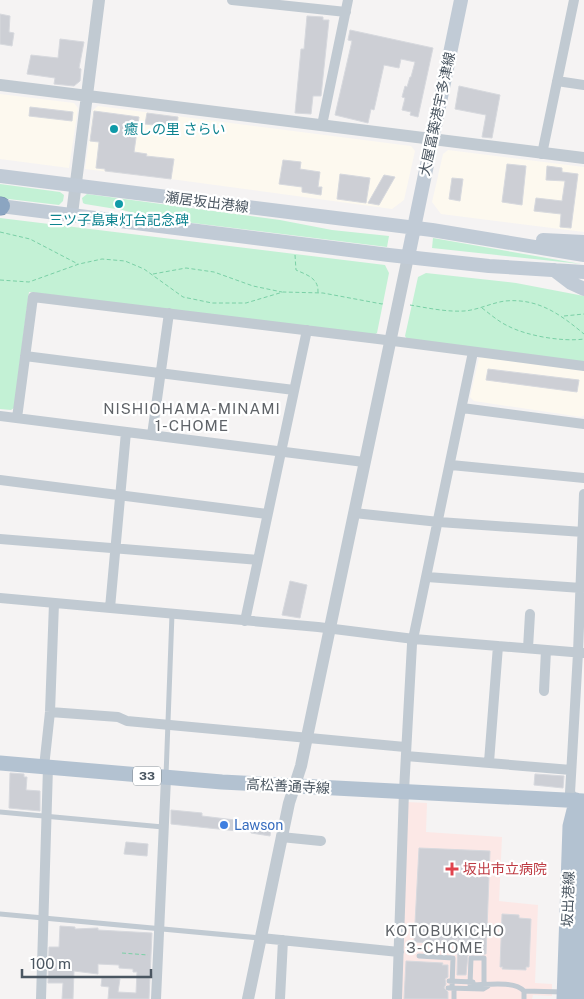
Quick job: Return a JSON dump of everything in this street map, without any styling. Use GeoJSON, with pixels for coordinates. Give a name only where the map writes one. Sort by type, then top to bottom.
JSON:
{"type":"FeatureCollection","features":[{"type":"Feature","properties":{"kind":"main road","name":"大屋冨築港宇多津線"},"geometry":{"type":"LineString","coordinates":[[408,257],[461,0]]}},
{"type":"Feature","properties":{"kind":"main road","name":"瀬居坂出港線"},"geometry":{"type":"LineString","coordinates":[[0,176],[414,228]]}},
{"type":"Feature","properties":{"kind":"main road"},"geometry":{"type":"LineString","coordinates":[[0,206],[408,257],[489,266],[584,272]]}},
{"type":"Feature","properties":{"kind":"main road"},"geometry":{"type":"LineString","coordinates":[[414,228],[584,255]]}},
{"type":"Feature","properties":{"kind":"main road"},"geometry":{"type":"LineString","coordinates":[[492,239],[584,242]]}},
{"type":"Feature","properties":{"kind":"main road"},"geometry":{"type":"LineString","coordinates":[[554,270],[572,283],[584,288]]}},
{"type":"Feature","properties":{"kind":"main road","name":"高松善通寺線"},"geometry":{"type":"LineString","coordinates":[[0,763],[166,778],[580,800]]}},
{"type":"Feature","properties":{"kind":"main road","name":"坂出港線"},"geometry":{"type":"LineString","coordinates":[[568,997],[582,908],[583,827],[580,800]]}},
{"type":"Feature","properties":{"kind":"main road","name":"坂出港線"},"geometry":{"type":"LineString","coordinates":[[568,997],[570,826],[580,800]]}},
{"type":"Feature","properties":{"kind":"street"},"geometry":{"type":"LineString","coordinates":[[72,214],[99,0]]}},
{"type":"Feature","properties":{"kind":"street"},"geometry":{"type":"LineString","coordinates":[[232,0],[346,12]]}},
{"type":"Feature","properties":{"kind":"street"},"geometry":{"type":"LineString","coordinates":[[322,125],[348,0]]}},
{"type":"Feature","properties":{"kind":"street"},"geometry":{"type":"LineString","coordinates":[[542,154],[574,0]]}},
{"type":"Feature","properties":{"kind":"street"},"geometry":{"type":"LineString","coordinates":[[557,82],[584,85]]}},
{"type":"Feature","properties":{"kind":"street"},"geometry":{"type":"LineString","coordinates":[[0,85],[584,158]]}},
{"type":"Feature","properties":{"kind":"street"},"geometry":{"type":"LineString","coordinates":[[248,999],[281,837],[307,737],[408,257]]}},
{"type":"Feature","properties":{"kind":"street"},"geometry":{"type":"LineString","coordinates":[[17,418],[33,297],[390,340],[584,366]]}},
{"type":"Feature","properties":{"kind":"street"},"geometry":{"type":"LineString","coordinates":[[152,435],[169,313]]}},
{"type":"Feature","properties":{"kind":"street"},"geometry":{"type":"LineString","coordinates":[[245,621],[307,330]]}},
{"type":"Feature","properties":{"kind":"street"},"geometry":{"type":"LineString","coordinates":[[397,999],[404,791],[412,644],[474,352]]}},
{"type":"Feature","properties":{"kind":"street"},"geometry":{"type":"LineString","coordinates":[[25,356],[294,390]]}},
{"type":"Feature","properties":{"kind":"street"},"geometry":{"type":"LineString","coordinates":[[462,408],[584,424]]}},
{"type":"Feature","properties":{"kind":"street"},"geometry":{"type":"LineString","coordinates":[[0,416],[364,462]]}},
{"type":"Feature","properties":{"kind":"street"},"geometry":{"type":"LineString","coordinates":[[110,608],[126,432]]}},
{"type":"Feature","properties":{"kind":"street"},"geometry":{"type":"LineString","coordinates":[[451,465],[584,478]]}},
{"type":"Feature","properties":{"kind":"street"},"geometry":{"type":"LineString","coordinates":[[0,480],[267,514]]}},
{"type":"Feature","properties":{"kind":"street"},"geometry":{"type":"LineString","coordinates":[[580,800],[570,793],[581,653],[584,494]]}},
{"type":"Feature","properties":{"kind":"street"},"geometry":{"type":"LineString","coordinates":[[354,513],[439,522],[583,532]]}},
{"type":"Feature","properties":{"kind":"street"},"geometry":{"type":"LineString","coordinates":[[0,539],[258,560]]}},
{"type":"Feature","properties":{"kind":"street"},"geometry":{"type":"LineString","coordinates":[[427,577],[581,588]]}},
{"type":"Feature","properties":{"kind":"street"},"geometry":{"type":"LineString","coordinates":[[0,598],[330,629],[414,639],[581,653]]}},
{"type":"Feature","properties":{"kind":"street"},"geometry":{"type":"LineString","coordinates":[[41,999],[46,767],[54,603]]}},
{"type":"Feature","properties":{"kind":"street"},"geometry":{"type":"LineString","coordinates":[[528,648],[530,614]]}},
{"type":"Feature","properties":{"kind":"street"},"geometry":{"type":"LineString","coordinates":[[489,762],[498,646]]}},
{"type":"Feature","properties":{"kind":"street"},"geometry":{"type":"LineString","coordinates":[[544,691],[546,650]]}},
{"type":"Feature","properties":{"kind":"street"},"geometry":{"type":"LineString","coordinates":[[50,712],[118,717],[127,721],[307,737],[489,762],[571,770]]}},
{"type":"Feature","properties":{"kind":"street"},"geometry":{"type":"LineString","coordinates":[[156,999],[166,778]]}},
{"type":"Feature","properties":{"kind":"street"},"geometry":{"type":"LineString","coordinates":[[281,837],[321,841]]}},
{"type":"Feature","properties":{"kind":"street"},"geometry":{"type":"LineString","coordinates":[[261,938],[398,952]]}},
{"type":"Feature","properties":{"kind":"street"},"geometry":{"type":"LineString","coordinates":[[280,999],[282,940]]}},
{"type":"Feature","properties":{"kind":"lane"},"geometry":{"type":"LineString","coordinates":[[166,778],[172,614]]}},
{"type":"Feature","properties":{"kind":"lane"},"geometry":{"type":"LineString","coordinates":[[0,812],[163,827]]}},
{"type":"Feature","properties":{"kind":"lane"},"geometry":{"type":"LineString","coordinates":[[0,914],[261,938]]}},
{"type":"Feature","properties":{"kind":"lane"},"geometry":{"type":"LineString","coordinates":[[419,956],[453,958],[451,981],[454,999]]}},
{"type":"Feature","properties":{"kind":"lane"},"geometry":{"type":"LineString","coordinates":[[484,982],[484,958],[471,958],[470,985],[515,985],[524,991],[568,997]]}},
{"type":"Feature","properties":{"kind":"lane"},"geometry":{"type":"LineString","coordinates":[[451,981],[491,984]]}},
{"type":"Feature","properties":{"kind":"lane"},"geometry":{"type":"LineString","coordinates":[[452,988],[483,989],[491,984]]}},
{"type":"Feature","properties":{"kind":"lane"},"geometry":{"type":"LineString","coordinates":[[524,991],[524,999]]}},
{"type":"Feature","properties":{"kind":"path"},"geometry":{"type":"LineString","coordinates":[[0,232],[30,239],[79,264]]}},
{"type":"Feature","properties":{"kind":"path"},"geometry":{"type":"LineString","coordinates":[[295,252],[296,270],[310,275],[318,286],[318,293]]}},
{"type":"Feature","properties":{"kind":"path"},"geometry":{"type":"LineString","coordinates":[[0,280],[29,282],[79,264],[102,259],[125,261],[144,269],[183,297],[212,303],[246,303],[283,292]]}},
{"type":"Feature","properties":{"kind":"path"},"geometry":{"type":"LineString","coordinates":[[151,274],[186,268],[214,272],[253,286],[283,292],[318,293],[385,303]]}},
{"type":"Feature","properties":{"kind":"path"},"geometry":{"type":"LineString","coordinates":[[410,305],[463,311],[482,308],[504,301],[529,302],[553,310],[584,334]]}},
{"type":"Feature","properties":{"kind":"path"},"geometry":{"type":"LineString","coordinates":[[482,308],[508,326],[538,336],[574,340],[584,339]]}},
{"type":"Feature","properties":{"kind":"path"},"geometry":{"type":"LineString","coordinates":[[563,316],[584,314]]}},
{"type":"Feature","properties":{"kind":"path"},"geometry":{"type":"LineString","coordinates":[[122,953],[158,956]]}},
{"type":"Feature","properties":{"kind":"shaded area"},"geometry":{"type":"Polygon","coordinates":[[[0,94],[74,103],[78,108],[69,168],[0,159],[0,94]]]}},
{"type":"Feature","properties":{"kind":"shaded area"},"geometry":{"type":"Polygon","coordinates":[[[98,106],[411,146],[415,151],[404,200],[392,209],[85,169],[93,110],[98,106]]]}},
{"type":"Feature","properties":{"kind":"shaded area"},"geometry":{"type":"Polygon","coordinates":[[[448,150],[584,167],[584,232],[441,214],[432,202],[443,154],[448,150]]]}},
{"type":"Feature","properties":{"kind":"shaded area"},"geometry":{"type":"Polygon","coordinates":[[[484,356],[584,370],[584,415],[581,417],[474,401],[470,397],[479,358],[484,356]]]}},
{"type":"Feature","properties":{"kind":"shaded area","name":"坂出市立病院"},"geometry":{"type":"Polygon","coordinates":[[[407,802],[427,803],[426,832],[502,837],[499,901],[538,905],[535,983],[552,984],[552,996],[533,995],[532,999],[400,999],[407,802]]]}},
{"type":"Feature","properties":{"kind":"green space"},"geometry":{"type":"Polygon","coordinates":[[[0,184],[60,192],[64,195],[63,201],[59,205],[0,198],[0,184]]]}},
{"type":"Feature","properties":{"kind":"green space"},"geometry":{"type":"Polygon","coordinates":[[[87,194],[280,220],[332,230],[389,236],[387,247],[160,219],[85,204],[82,198],[87,194]]]}},
{"type":"Feature","properties":{"kind":"green space"},"geometry":{"type":"Polygon","coordinates":[[[0,218],[385,265],[389,273],[377,333],[374,335],[29,292],[14,408],[11,410],[0,409],[0,218]]]}},
{"type":"Feature","properties":{"kind":"green space"},"geometry":{"type":"Polygon","coordinates":[[[433,238],[581,264],[432,248],[433,238]]]}},
{"type":"Feature","properties":{"kind":"green space"},"geometry":{"type":"Polygon","coordinates":[[[426,273],[516,283],[584,296],[584,362],[407,339],[405,336],[418,277],[426,273]]]}},
{"type":"Feature","properties":{"kind":"building"},"geometry":{"type":"Polygon","coordinates":[[[0,14],[10,16],[9,32],[14,33],[12,46],[0,44],[0,14]]]}},
{"type":"Feature","properties":{"kind":"building"},"geometry":{"type":"Polygon","coordinates":[[[307,16],[323,17],[323,20],[329,20],[321,96],[313,96],[311,114],[295,113],[301,49],[304,49],[307,16]]]}},
{"type":"Feature","properties":{"kind":"building"},"geometry":{"type":"Polygon","coordinates":[[[350,30],[433,48],[418,117],[410,115],[411,112],[402,110],[405,98],[402,97],[415,62],[401,59],[399,68],[384,65],[374,110],[371,109],[368,123],[335,115],[352,41],[348,40],[350,30]]]}},
{"type":"Feature","properties":{"kind":"building"},"geometry":{"type":"Polygon","coordinates":[[[60,39],[84,42],[79,68],[81,69],[80,81],[74,86],[54,84],[55,78],[27,74],[31,55],[58,58],[60,39]]]}},
{"type":"Feature","properties":{"kind":"building"},"geometry":{"type":"Polygon","coordinates":[[[459,86],[500,95],[492,138],[482,137],[486,115],[455,109],[459,86]]]}},
{"type":"Feature","properties":{"kind":"building"},"geometry":{"type":"Polygon","coordinates":[[[30,107],[73,112],[72,121],[29,116],[30,107]]]}},
{"type":"Feature","properties":{"kind":"building"},"geometry":{"type":"Polygon","coordinates":[[[94,111],[139,117],[134,152],[147,154],[146,156],[174,159],[171,179],[105,171],[105,169],[96,168],[99,142],[90,141],[94,111]]]}},
{"type":"Feature","properties":{"kind":"building"},"geometry":{"type":"Polygon","coordinates":[[[147,113],[178,117],[177,128],[145,124],[147,113]]]}},
{"type":"Feature","properties":{"kind":"building"},"geometry":{"type":"Polygon","coordinates":[[[283,160],[301,162],[300,169],[320,172],[318,187],[322,187],[321,195],[302,192],[302,187],[279,184],[283,160]]]}},
{"type":"Feature","properties":{"kind":"building"},"geometry":{"type":"Polygon","coordinates":[[[507,164],[526,166],[522,205],[502,202],[507,164]]]}},
{"type":"Feature","properties":{"kind":"building"},"geometry":{"type":"Polygon","coordinates":[[[547,166],[562,168],[562,172],[578,174],[571,228],[560,227],[561,214],[534,211],[536,198],[562,201],[565,181],[546,180],[547,166]]]}},
{"type":"Feature","properties":{"kind":"building"},"geometry":{"type":"Polygon","coordinates":[[[340,174],[370,178],[366,203],[337,199],[340,174]]]}},
{"type":"Feature","properties":{"kind":"building"},"geometry":{"type":"Polygon","coordinates":[[[384,175],[395,177],[379,205],[368,203],[384,175]]]}},
{"type":"Feature","properties":{"kind":"building"},"geometry":{"type":"Polygon","coordinates":[[[452,178],[463,179],[460,201],[449,199],[452,178]]]}},
{"type":"Feature","properties":{"kind":"building"},"geometry":{"type":"Polygon","coordinates":[[[488,369],[579,380],[577,392],[486,380],[488,369]]]}},
{"type":"Feature","properties":{"kind":"building"},"geometry":{"type":"Polygon","coordinates":[[[290,581],[307,585],[300,618],[282,615],[290,581]]]}},
{"type":"Feature","properties":{"kind":"building"},"geometry":{"type":"Polygon","coordinates":[[[10,773],[24,774],[24,777],[27,777],[26,790],[40,791],[40,811],[9,808],[10,773]]]}},
{"type":"Feature","properties":{"kind":"building"},"geometry":{"type":"Polygon","coordinates":[[[535,774],[564,776],[563,788],[534,785],[535,774]]]}},
{"type":"Feature","properties":{"kind":"building"},"geometry":{"type":"Polygon","coordinates":[[[171,810],[202,813],[202,816],[235,820],[235,823],[238,824],[237,831],[171,824],[171,810]]]}},
{"type":"Feature","properties":{"kind":"building"},"geometry":{"type":"Polygon","coordinates":[[[255,821],[272,823],[270,836],[251,833],[252,823],[255,823],[255,821]]]}},
{"type":"Feature","properties":{"kind":"building"},"geometry":{"type":"Polygon","coordinates":[[[126,842],[148,844],[147,856],[124,854],[126,842]]]}},
{"type":"Feature","properties":{"kind":"building"},"geometry":{"type":"Polygon","coordinates":[[[419,848],[490,851],[486,954],[468,955],[466,975],[457,975],[458,938],[451,947],[449,944],[414,942],[419,848]]]}},
{"type":"Feature","properties":{"kind":"building"},"geometry":{"type":"Polygon","coordinates":[[[502,914],[519,915],[519,918],[531,919],[529,967],[526,967],[526,970],[502,969],[503,967],[500,967],[502,914]]]}},
{"type":"Feature","properties":{"kind":"building"},"geometry":{"type":"Polygon","coordinates":[[[60,926],[75,927],[75,929],[98,928],[98,930],[152,933],[149,999],[108,999],[109,987],[101,986],[102,978],[120,979],[118,992],[136,993],[137,972],[133,972],[133,969],[119,968],[119,965],[98,964],[98,974],[74,971],[73,999],[62,999],[63,983],[48,983],[49,947],[59,947],[60,926]]]}},
{"type":"Feature","properties":{"kind":"building"},"geometry":{"type":"Polygon","coordinates":[[[406,961],[443,963],[442,965],[448,965],[448,977],[445,979],[446,984],[444,988],[448,992],[448,999],[404,999],[406,961]]]}},
{"type":"Feature","properties":{"kind":"place","name":"癒しの里 さらい"},"geometry":{"type":"Point","coordinates":[114,129]}},
{"type":"Feature","properties":{"kind":"place","name":"三ツ子島東灯台記念碑"},"geometry":{"type":"Point","coordinates":[119,204]}},
{"type":"Feature","properties":{"kind":"place","name":"Lawson"},"geometry":{"type":"Point","coordinates":[224,825]}},
{"type":"Feature","properties":{"kind":"place","name":"坂出市立病院"},"geometry":{"type":"Point","coordinates":[452,869]}},
{"type":"Feature","properties":{"kind":"district","name":"NISHIOHAMA-MINAMI 1-CHOME"},"geometry":{"type":"Point","coordinates":[192,416]}},
{"type":"Feature","properties":{"kind":"district","name":"KOTOBUKICHO 3-CHOME"},"geometry":{"type":"Point","coordinates":[445,938]}}]}
